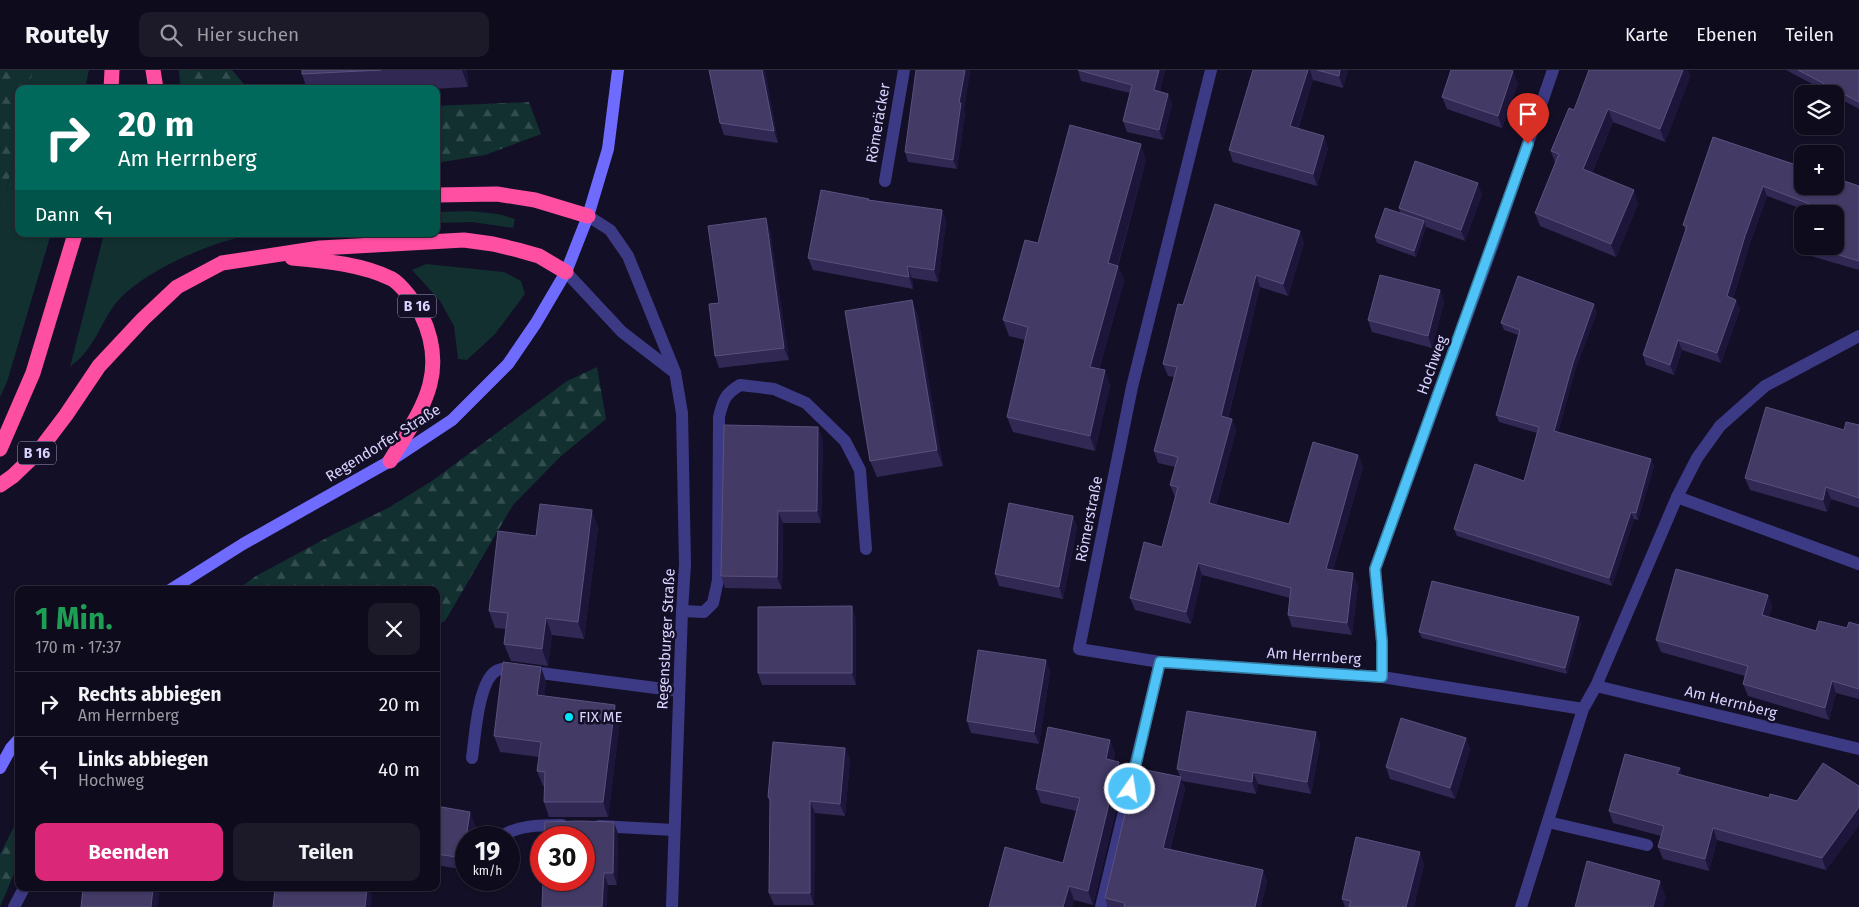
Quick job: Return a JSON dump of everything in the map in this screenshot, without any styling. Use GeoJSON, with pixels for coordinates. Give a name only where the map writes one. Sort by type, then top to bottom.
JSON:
{"type":"FeatureCollection","features":[{"type":"Feature","properties":{"kind":"highway"},"geometry":{"type":"LineString","coordinates":[[111,85],[112,70]]}},
{"type":"Feature","properties":{"kind":"highway"},"geometry":{"type":"LineString","coordinates":[[153,70],[155,85]]}},
{"type":"Feature","properties":{"kind":"highway"},"geometry":{"type":"LineString","coordinates":[[440,194],[497,194],[535,200],[588,216]]}},
{"type":"Feature","properties":{"kind":"highway","name":"B 16"},"geometry":{"type":"LineString","coordinates":[[0,449],[33,374],[74,237]]}},
{"type":"Feature","properties":{"kind":"highway","name":"B 16"},"geometry":{"type":"LineString","coordinates":[[0,485],[13,476],[38,452],[99,366],[143,319],[177,287],[222,262],[320,248],[464,240],[493,244],[539,256],[566,272]]}},
{"type":"Feature","properties":{"kind":"highway","name":"B 16"},"geometry":{"type":"LineString","coordinates":[[263,255],[321,261],[359,268],[394,280],[417,306],[430,332],[434,356],[432,378],[420,412],[390,461]]}},
{"type":"Feature","properties":{"kind":"street"},"geometry":{"type":"LineString","coordinates":[[618,70],[608,149],[588,216],[566,272],[622,332],[675,372]]}},
{"type":"Feature","properties":{"kind":"street","name":"Römeräcker"},"geometry":{"type":"LineString","coordinates":[[885,181],[904,70]]}},
{"type":"Feature","properties":{"kind":"street","name":"Römerstraße"},"geometry":{"type":"LineString","coordinates":[[1160,662],[1079,649],[1132,387],[1211,70]]}},
{"type":"Feature","properties":{"kind":"street","name":"Hochweg"},"geometry":{"type":"LineString","coordinates":[[1382,677],[1382,642],[1375,569],[1492,246],[1553,70]]}},
{"type":"Feature","properties":{"kind":"street","name":"Regensburger Straße"},"geometry":{"type":"LineString","coordinates":[[588,216],[610,230],[628,256],[675,372],[682,413],[686,564],[682,611],[672,907]]}},
{"type":"Feature","properties":{"kind":"street","name":"Regendorfer Straße"},"geometry":{"type":"LineString","coordinates":[[176,586],[243,544],[390,461],[452,420],[508,364],[536,323],[566,272]]}},
{"type":"Feature","properties":{"kind":"street"},"geometry":{"type":"LineString","coordinates":[[1521,907],[1583,710],[1596,686],[1676,497],[1697,458],[1720,426],[1765,386],[1859,336]]}},
{"type":"Feature","properties":{"kind":"street"},"geometry":{"type":"LineString","coordinates":[[682,611],[704,612],[713,603],[718,580],[719,418],[722,404],[728,392],[740,385],[774,389],[806,403],[845,441],[860,470],[866,549]]}},
{"type":"Feature","properties":{"kind":"street"},"geometry":{"type":"LineString","coordinates":[[1676,497],[1859,564]]}},
{"type":"Feature","properties":{"kind":"street"},"geometry":{"type":"LineString","coordinates":[[1102,907],[1160,662]]}},
{"type":"Feature","properties":{"kind":"street","name":"Am Herrnberg"},"geometry":{"type":"LineString","coordinates":[[1160,662],[1382,677],[1583,710]]}},
{"type":"Feature","properties":{"kind":"street"},"geometry":{"type":"LineString","coordinates":[[472,758],[480,700],[487,681],[492,673],[499,669],[679,691]]}},
{"type":"Feature","properties":{"kind":"street","name":"Am Herrnberg"},"geometry":{"type":"LineString","coordinates":[[1596,686],[1859,749]]}},
{"type":"Feature","properties":{"kind":"street"},"geometry":{"type":"LineString","coordinates":[[0,768],[15,744]]}},
{"type":"Feature","properties":{"kind":"street"},"geometry":{"type":"LineString","coordinates":[[1548,822],[1647,845]]}},
{"type":"Feature","properties":{"kind":"street"},"geometry":{"type":"LineString","coordinates":[[520,829],[536,825],[572,825]]}},
{"type":"Feature","properties":{"kind":"street"},"geometry":{"type":"LineString","coordinates":[[590,825],[674,830]]}},
{"type":"Feature","properties":{"kind":"street"},"geometry":{"type":"LineString","coordinates":[[14,907],[22,891]]}},
{"type":"Feature","properties":{"kind":"green space"},"geometry":{"type":"Polygon","coordinates":[[[0,70],[33,70],[30,85],[15,85],[15,153],[4,201],[0,204],[0,70]]]}},
{"type":"Feature","properties":{"kind":"green space"},"geometry":{"type":"Polygon","coordinates":[[[33,70],[89,70],[86,85],[30,85],[33,70]]]}},
{"type":"Feature","properties":{"kind":"green space"},"geometry":{"type":"Polygon","coordinates":[[[179,70],[232,70],[245,85],[181,85],[179,70]]]}},
{"type":"Feature","properties":{"kind":"green space"},"geometry":{"type":"Polygon","coordinates":[[[529,102],[541,134],[485,155],[440,162],[440,106],[529,102]]]}},
{"type":"Feature","properties":{"kind":"green space"},"geometry":{"type":"Polygon","coordinates":[[[15,153],[15,237],[50,237],[7,382],[0,397],[0,204],[4,201],[15,153]]]}},
{"type":"Feature","properties":{"kind":"green space"},"geometry":{"type":"Polygon","coordinates":[[[470,211],[498,214],[515,219],[513,228],[472,222],[440,223],[440,212],[470,211]]]}},
{"type":"Feature","properties":{"kind":"green space"},"geometry":{"type":"Polygon","coordinates":[[[103,237],[241,237],[202,249],[182,258],[144,279],[128,291],[116,303],[89,348],[70,367],[103,237]]]}},
{"type":"Feature","properties":{"kind":"green space"},"geometry":{"type":"Polygon","coordinates":[[[426,264],[504,272],[521,281],[525,294],[495,334],[467,360],[458,359],[454,326],[440,301],[412,270],[426,264]]]}},
{"type":"Feature","properties":{"kind":"green space"},"geometry":{"type":"Polygon","coordinates":[[[597,367],[606,419],[560,457],[513,505],[445,621],[440,623],[440,586],[242,586],[256,576],[334,534],[388,508],[432,481],[567,381],[597,367]]]}},
{"type":"Feature","properties":{"kind":"green space"},"geometry":{"type":"Polygon","coordinates":[[[15,825],[15,871],[0,907],[0,854],[15,825]]]}},
{"type":"Feature","properties":{"kind":"building"},"geometry":{"type":"Polygon","coordinates":[[[302,70],[381,70],[302,74],[302,70]]]}},
{"type":"Feature","properties":{"kind":"building"},"geometry":{"type":"Polygon","coordinates":[[[709,70],[762,70],[774,131],[720,123],[709,70]]]}},
{"type":"Feature","properties":{"kind":"building"},"geometry":{"type":"Polygon","coordinates":[[[916,70],[965,70],[959,103],[961,103],[953,160],[905,152],[916,70]]]}},
{"type":"Feature","properties":{"kind":"building"},"geometry":{"type":"Polygon","coordinates":[[[1078,70],[1159,70],[1154,90],[1168,94],[1159,130],[1123,121],[1132,85],[1078,70]]]}},
{"type":"Feature","properties":{"kind":"building"},"geometry":{"type":"Polygon","coordinates":[[[1253,70],[1308,70],[1290,126],[1324,136],[1313,174],[1229,150],[1253,70]]]}},
{"type":"Feature","properties":{"kind":"building"},"geometry":{"type":"Polygon","coordinates":[[[1317,70],[1340,70],[1339,76],[1317,70]]]}},
{"type":"Feature","properties":{"kind":"building"},"geometry":{"type":"Polygon","coordinates":[[[1451,70],[1513,71],[1498,116],[1442,97],[1451,70]]]}},
{"type":"Feature","properties":{"kind":"building"},"geometry":{"type":"Polygon","coordinates":[[[1589,70],[1683,70],[1660,129],[1608,109],[1583,169],[1634,190],[1611,244],[1535,213],[1559,154],[1551,151],[1569,108],[1574,110],[1589,70]]]}},
{"type":"Feature","properties":{"kind":"building"},"geometry":{"type":"Polygon","coordinates":[[[1798,70],[1859,70],[1859,102],[1844,94],[1844,85],[1826,85],[1798,70]]]}},
{"type":"Feature","properties":{"kind":"building"},"geometry":{"type":"Polygon","coordinates":[[[1070,125],[1141,144],[1108,263],[1118,266],[1090,367],[1105,370],[1090,436],[1007,417],[1028,327],[1003,320],[1025,240],[1038,243],[1070,125]]]}},
{"type":"Feature","properties":{"kind":"building"},"geometry":{"type":"Polygon","coordinates":[[[1713,137],[1794,164],[1794,195],[1844,195],[1844,181],[1859,186],[1859,261],[1839,255],[1844,255],[1844,205],[1812,205],[1763,186],[1745,236],[1727,296],[1736,300],[1717,353],[1678,340],[1670,365],[1643,355],[1687,226],[1683,225],[1713,137]]]}},
{"type":"Feature","properties":{"kind":"building"},"geometry":{"type":"Polygon","coordinates":[[[1415,161],[1478,183],[1461,230],[1399,208],[1415,161]]]}},
{"type":"Feature","properties":{"kind":"building"},"geometry":{"type":"Polygon","coordinates":[[[821,190],[868,200],[942,210],[934,270],[907,266],[909,277],[808,258],[821,190]]]}},
{"type":"Feature","properties":{"kind":"building"},"geometry":{"type":"Polygon","coordinates":[[[1215,204],[1300,231],[1283,284],[1256,275],[1221,416],[1232,419],[1209,503],[1289,524],[1313,442],[1358,455],[1326,569],[1353,573],[1347,623],[1288,615],[1291,588],[1198,563],[1186,612],[1130,598],[1144,542],[1162,547],[1178,487],[1170,485],[1178,457],[1154,451],[1177,367],[1163,364],[1178,304],[1183,305],[1215,204]]]}},
{"type":"Feature","properties":{"kind":"building"},"geometry":{"type":"Polygon","coordinates":[[[1385,208],[1424,221],[1414,251],[1375,237],[1385,208]]]}},
{"type":"Feature","properties":{"kind":"building"},"geometry":{"type":"Polygon","coordinates":[[[766,218],[784,348],[715,356],[709,304],[719,303],[708,226],[766,218]]]}},
{"type":"Feature","properties":{"kind":"building"},"geometry":{"type":"Polygon","coordinates":[[[1380,275],[1440,290],[1428,336],[1368,320],[1380,275]]]}},
{"type":"Feature","properties":{"kind":"building"},"geometry":{"type":"Polygon","coordinates":[[[1518,276],[1594,304],[1573,363],[1554,431],[1651,459],[1636,513],[1631,512],[1609,578],[1454,529],[1475,464],[1524,481],[1539,427],[1496,415],[1520,330],[1501,323],[1518,276]]]}},
{"type":"Feature","properties":{"kind":"building"},"geometry":{"type":"Polygon","coordinates":[[[912,300],[937,450],[870,461],[845,311],[912,300]]]}},
{"type":"Feature","properties":{"kind":"building"},"geometry":{"type":"Polygon","coordinates":[[[1766,407],[1844,430],[1846,422],[1859,425],[1859,498],[1826,487],[1823,500],[1745,478],[1766,407]]]}},
{"type":"Feature","properties":{"kind":"building"},"geometry":{"type":"Polygon","coordinates":[[[724,425],[818,427],[817,511],[778,511],[777,577],[721,576],[724,425]]]}},
{"type":"Feature","properties":{"kind":"building"},"geometry":{"type":"Polygon","coordinates":[[[1009,503],[1073,516],[1059,587],[995,574],[1009,503]]]}},
{"type":"Feature","properties":{"kind":"building"},"geometry":{"type":"Polygon","coordinates":[[[540,504],[592,510],[578,622],[546,618],[542,649],[504,644],[508,613],[489,611],[498,531],[536,536],[540,504]]]}},
{"type":"Feature","properties":{"kind":"building"},"geometry":{"type":"Polygon","coordinates":[[[1676,569],[1768,595],[1762,615],[1816,631],[1819,621],[1847,628],[1849,622],[1859,625],[1859,689],[1832,681],[1825,708],[1743,684],[1748,666],[1656,640],[1676,569]]]}},
{"type":"Feature","properties":{"kind":"building"},"geometry":{"type":"Polygon","coordinates":[[[1432,581],[1579,617],[1565,668],[1419,632],[1432,581]]]}},
{"type":"Feature","properties":{"kind":"building"},"geometry":{"type":"Polygon","coordinates":[[[852,606],[852,673],[758,673],[758,607],[852,606]]]}},
{"type":"Feature","properties":{"kind":"building"},"geometry":{"type":"Polygon","coordinates":[[[978,650],[1046,660],[1034,732],[967,721],[978,650]]]}},
{"type":"Feature","properties":{"kind":"building"},"geometry":{"type":"Polygon","coordinates":[[[503,662],[541,667],[537,695],[615,705],[603,802],[544,802],[545,772],[537,771],[541,742],[494,736],[503,662]]]}},
{"type":"Feature","properties":{"kind":"building"},"geometry":{"type":"Polygon","coordinates":[[[1187,711],[1316,732],[1307,782],[1253,772],[1252,782],[1177,769],[1187,711]]]}},
{"type":"Feature","properties":{"kind":"building"},"geometry":{"type":"Polygon","coordinates":[[[1401,718],[1466,738],[1450,788],[1386,767],[1401,718]]]}},
{"type":"Feature","properties":{"kind":"building"},"geometry":{"type":"Polygon","coordinates":[[[1048,727],[1110,740],[1106,759],[1119,762],[1088,891],[1069,886],[1063,907],[989,907],[1005,847],[1063,863],[1080,798],[1036,789],[1048,727]]]}},
{"type":"Feature","properties":{"kind":"building"},"geometry":{"type":"Polygon","coordinates":[[[773,742],[845,748],[840,804],[810,801],[810,893],[769,893],[770,798],[768,797],[773,742]]]}},
{"type":"Feature","properties":{"kind":"building"},"geometry":{"type":"Polygon","coordinates":[[[1625,754],[1680,768],[1677,774],[1769,798],[1770,794],[1797,801],[1823,763],[1859,786],[1859,807],[1822,858],[1713,828],[1705,859],[1658,847],[1664,826],[1609,811],[1625,754]]]}},
{"type":"Feature","properties":{"kind":"building"},"geometry":{"type":"Polygon","coordinates":[[[1136,768],[1181,777],[1163,848],[1263,870],[1255,907],[1124,907],[1125,903],[1105,898],[1136,768]]]}},
{"type":"Feature","properties":{"kind":"building"},"geometry":{"type":"Polygon","coordinates":[[[440,807],[470,812],[468,826],[455,826],[455,857],[440,855],[440,807]]]}},
{"type":"Feature","properties":{"kind":"building"},"geometry":{"type":"Polygon","coordinates":[[[545,822],[614,822],[613,873],[604,873],[602,907],[542,907],[543,891],[595,891],[595,826],[545,826],[545,822]]]}},
{"type":"Feature","properties":{"kind":"building"},"geometry":{"type":"Polygon","coordinates":[[[1356,837],[1420,852],[1406,907],[1349,907],[1351,901],[1342,899],[1356,837]]]}},
{"type":"Feature","properties":{"kind":"building"},"geometry":{"type":"Polygon","coordinates":[[[1587,861],[1660,881],[1653,907],[1575,907],[1587,861]]]}},
{"type":"Feature","properties":{"kind":"building"},"geometry":{"type":"Polygon","coordinates":[[[83,891],[153,891],[151,907],[81,907],[83,891]]]}},
{"type":"Feature","properties":{"kind":"building"},"geometry":{"type":"Polygon","coordinates":[[[275,891],[367,891],[365,907],[273,907],[275,891]]]}},
{"type":"Feature","properties":{"kind":"place","name":"FIX ME"},"geometry":{"type":"Point","coordinates":[569,717]}},
{"type":"Feature","properties":{"kind":"route"},"geometry":{"type":"LineString","coordinates":[[1130,789],[1160,662],[1382,677],[1382,642],[1375,569],[1528,144]]}}]}
